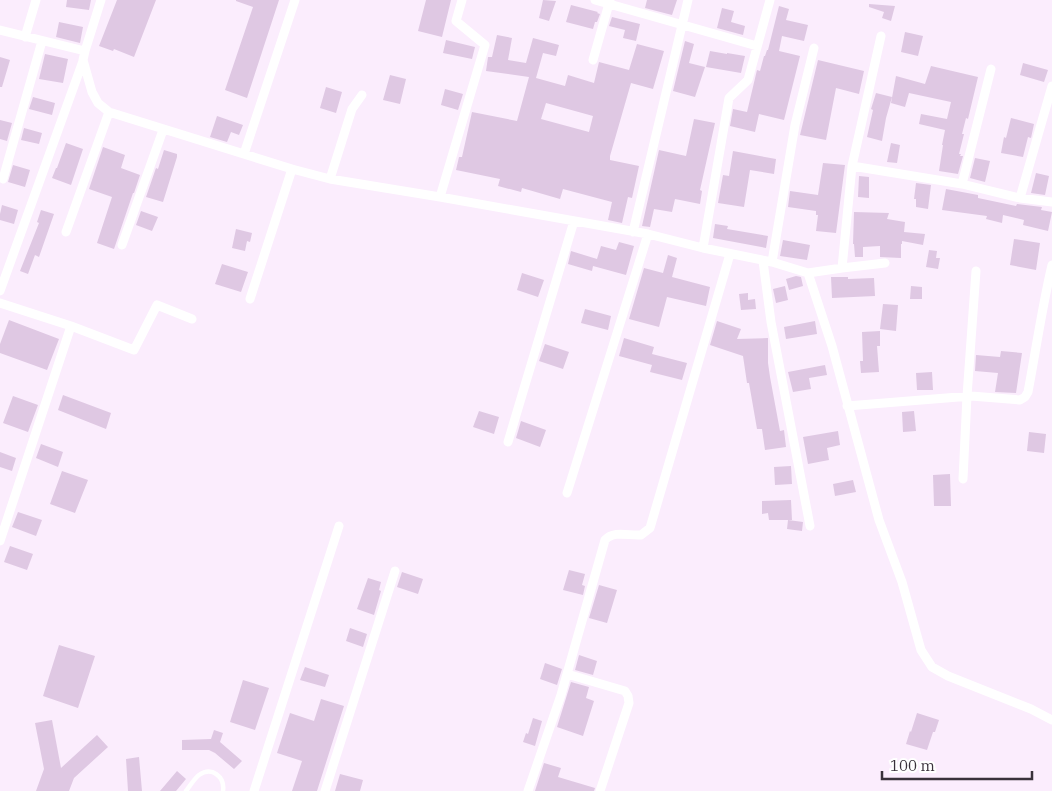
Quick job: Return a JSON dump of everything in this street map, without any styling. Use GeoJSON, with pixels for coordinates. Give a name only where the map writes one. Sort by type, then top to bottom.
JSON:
{"type":"FeatureCollection","features":[{"type":"Feature","properties":{"kind":"street"},"geometry":{"type":"LineString","coordinates":[[26,37],[36,0]]}},
{"type":"Feature","properties":{"kind":"street"},"geometry":{"type":"LineString","coordinates":[[0,291],[84,55],[101,0]]}},
{"type":"Feature","properties":{"kind":"street"},"geometry":{"type":"LineString","coordinates":[[244,154],[295,0]]}},
{"type":"Feature","properties":{"kind":"street"},"geometry":{"type":"LineString","coordinates":[[440,197],[485,45],[456,20],[462,0]]}},
{"type":"Feature","properties":{"kind":"street"},"geometry":{"type":"LineString","coordinates":[[595,0],[609,2],[681,25],[758,46]]}},
{"type":"Feature","properties":{"kind":"street"},"geometry":{"type":"LineString","coordinates":[[633,232],[688,0]]}},
{"type":"Feature","properties":{"kind":"street"},"geometry":{"type":"LineString","coordinates":[[703,248],[728,98],[748,80],[770,0]]}},
{"type":"Feature","properties":{"kind":"street"},"geometry":{"type":"LineString","coordinates":[[593,60],[609,2]]}},
{"type":"Feature","properties":{"kind":"street"},"geometry":{"type":"LineString","coordinates":[[0,30],[42,40],[84,55]]}},
{"type":"Feature","properties":{"kind":"street"},"geometry":{"type":"LineString","coordinates":[[842,268],[852,166],[881,36]]}},
{"type":"Feature","properties":{"kind":"street"},"geometry":{"type":"LineString","coordinates":[[3,179],[42,40]]}},
{"type":"Feature","properties":{"kind":"street"},"geometry":{"type":"LineString","coordinates":[[810,526],[771,322],[767,261],[795,125],[814,48]]}},
{"type":"Feature","properties":{"kind":"street"},"geometry":{"type":"LineString","coordinates":[[84,55],[92,92],[98,102],[109,112],[163,130],[330,179],[648,234],[767,261],[808,273],[885,264]]}},
{"type":"Feature","properties":{"kind":"street"},"geometry":{"type":"LineString","coordinates":[[962,184],[991,69]]}},
{"type":"Feature","properties":{"kind":"street"},"geometry":{"type":"LineString","coordinates":[[1020,198],[1052,86]]}},
{"type":"Feature","properties":{"kind":"street"},"geometry":{"type":"LineString","coordinates":[[330,179],[352,109],[362,95]]}},
{"type":"Feature","properties":{"kind":"street"},"geometry":{"type":"LineString","coordinates":[[66,232],[109,112]]}},
{"type":"Feature","properties":{"kind":"street"},"geometry":{"type":"LineString","coordinates":[[122,245],[163,130]]}},
{"type":"Feature","properties":{"kind":"street"},"geometry":{"type":"LineString","coordinates":[[852,166],[962,184],[1020,198],[1052,202]]}},
{"type":"Feature","properties":{"kind":"street"},"geometry":{"type":"LineString","coordinates":[[250,299],[292,169]]}},
{"type":"Feature","properties":{"kind":"street"},"geometry":{"type":"LineString","coordinates":[[508,442],[574,221]]}},
{"type":"Feature","properties":{"kind":"street"},"geometry":{"type":"LineString","coordinates":[[567,493],[648,234]]}},
{"type":"Feature","properties":{"kind":"street"},"geometry":{"type":"LineString","coordinates":[[528,791],[567,674],[606,540],[609,536],[615,534],[641,535],[650,528],[730,254]]}},
{"type":"Feature","properties":{"kind":"street"},"geometry":{"type":"LineString","coordinates":[[847,406],[967,396],[1020,400],[1025,397],[1028,392],[1052,265]]}},
{"type":"Feature","properties":{"kind":"street"},"geometry":{"type":"LineString","coordinates":[[963,479],[976,271]]}},
{"type":"Feature","properties":{"kind":"street"},"geometry":{"type":"LineString","coordinates":[[808,273],[832,346],[879,520],[902,582],[921,650],[932,667],[948,676],[1031,709],[1052,720]]}},
{"type":"Feature","properties":{"kind":"street"},"geometry":{"type":"LineString","coordinates":[[0,303],[71,326],[134,350],[158,305],[192,320]]}},
{"type":"Feature","properties":{"kind":"street"},"geometry":{"type":"LineString","coordinates":[[0,542],[71,326]]}},
{"type":"Feature","properties":{"kind":"street"},"geometry":{"type":"LineString","coordinates":[[254,791],[339,526]]}},
{"type":"Feature","properties":{"kind":"street"},"geometry":{"type":"LineString","coordinates":[[325,791],[395,571]]}},
{"type":"Feature","properties":{"kind":"street"},"geometry":{"type":"LineString","coordinates":[[567,674],[625,691],[628,696],[629,703],[600,791]]}},
{"type":"Feature","properties":{"kind":"lane"},"geometry":{"type":"LineString","coordinates":[[186,791],[198,776],[206,772],[212,772],[221,778],[223,791]]}},
{"type":"Feature","properties":{"kind":"building"},"geometry":{"type":"Polygon","coordinates":[[[67,0],[91,0],[89,10],[66,7],[67,0]]]}},
{"type":"Feature","properties":{"kind":"building"},"geometry":{"type":"Polygon","coordinates":[[[117,0],[156,0],[134,57],[114,49],[113,51],[99,46],[117,0]]]}},
{"type":"Feature","properties":{"kind":"building"},"geometry":{"type":"Polygon","coordinates":[[[236,0],[279,0],[247,98],[225,90],[253,7],[236,0]]]}},
{"type":"Feature","properties":{"kind":"building"},"geometry":{"type":"Polygon","coordinates":[[[426,0],[451,0],[442,37],[418,31],[426,0]]]}},
{"type":"Feature","properties":{"kind":"building"},"geometry":{"type":"Polygon","coordinates":[[[543,0],[556,1],[549,21],[539,18],[543,0]]]}},
{"type":"Feature","properties":{"kind":"building"},"geometry":{"type":"Polygon","coordinates":[[[647,0],[677,0],[672,15],[645,8],[647,0]]]}},
{"type":"Feature","properties":{"kind":"building"},"geometry":{"type":"Polygon","coordinates":[[[869,4],[895,6],[891,21],[882,18],[884,12],[869,7],[869,4]]]}},
{"type":"Feature","properties":{"kind":"building"},"geometry":{"type":"Polygon","coordinates":[[[571,5],[600,14],[593,29],[566,22],[571,5]]]}},
{"type":"Feature","properties":{"kind":"building"},"geometry":{"type":"Polygon","coordinates":[[[779,6],[789,9],[786,20],[808,25],[804,41],[782,36],[779,51],[800,56],[784,120],[759,114],[755,132],[730,126],[733,109],[747,112],[757,70],[760,71],[764,56],[768,50],[779,6]]]}},
{"type":"Feature","properties":{"kind":"building"},"geometry":{"type":"Polygon","coordinates":[[[722,8],[734,11],[731,22],[745,26],[743,35],[717,28],[722,8]]]}},
{"type":"Feature","properties":{"kind":"building"},"geometry":{"type":"Polygon","coordinates":[[[612,17],[640,24],[636,41],[623,38],[625,30],[609,26],[612,17]]]}},
{"type":"Feature","properties":{"kind":"building"},"geometry":{"type":"Polygon","coordinates":[[[59,22],[83,27],[80,43],[56,37],[59,22]]]}},
{"type":"Feature","properties":{"kind":"building"},"geometry":{"type":"Polygon","coordinates":[[[905,32],[923,36],[918,56],[901,52],[905,32]]]}},
{"type":"Feature","properties":{"kind":"building"},"geometry":{"type":"Polygon","coordinates":[[[497,35],[512,38],[508,60],[526,63],[533,38],[559,45],[556,56],[543,53],[536,78],[565,86],[568,75],[594,83],[599,62],[629,70],[637,44],[664,51],[653,89],[631,83],[610,156],[610,160],[639,166],[632,198],[628,197],[622,223],[608,220],[612,202],[563,189],[560,199],[522,188],[521,192],[498,186],[500,179],[456,170],[459,157],[462,157],[472,112],[517,121],[529,77],[486,71],[488,57],[492,57],[497,35]],[[546,103],[541,119],[589,132],[593,116],[546,103]]]}},
{"type":"Feature","properties":{"kind":"building"},"geometry":{"type":"Polygon","coordinates":[[[446,40],[475,47],[472,59],[443,53],[446,40]]]}},
{"type":"Feature","properties":{"kind":"building"},"geometry":{"type":"Polygon","coordinates":[[[685,41],[694,44],[689,63],[705,67],[695,97],[673,91],[685,41]]]}},
{"type":"Feature","properties":{"kind":"building"},"geometry":{"type":"Polygon","coordinates":[[[710,51],[745,56],[741,73],[706,67],[710,51]]]}},
{"type":"Feature","properties":{"kind":"building"},"geometry":{"type":"Polygon","coordinates":[[[45,54],[68,59],[63,83],[39,79],[45,54]]]}},
{"type":"Feature","properties":{"kind":"building"},"geometry":{"type":"Polygon","coordinates":[[[0,57],[10,60],[2,87],[0,87],[0,57]]]}},
{"type":"Feature","properties":{"kind":"building"},"geometry":{"type":"Polygon","coordinates":[[[818,60],[864,71],[859,94],[836,88],[826,140],[800,135],[818,60]]]}},
{"type":"Feature","properties":{"kind":"building"},"geometry":{"type":"Polygon","coordinates":[[[1023,63],[1048,70],[1044,82],[1020,75],[1023,63]]]}},
{"type":"Feature","properties":{"kind":"building"},"geometry":{"type":"Polygon","coordinates":[[[931,66],[978,77],[968,119],[966,118],[962,134],[964,134],[959,154],[963,156],[958,174],[939,171],[945,130],[919,124],[921,114],[947,119],[951,102],[909,93],[905,107],[891,103],[896,76],[925,84],[931,66]]]}},
{"type":"Feature","properties":{"kind":"building"},"geometry":{"type":"Polygon","coordinates":[[[390,75],[406,79],[400,104],[383,100],[390,75]]]}},
{"type":"Feature","properties":{"kind":"building"},"geometry":{"type":"Polygon","coordinates":[[[326,87],[342,92],[336,113],[320,108],[326,87]]]}},
{"type":"Feature","properties":{"kind":"building"},"geometry":{"type":"Polygon","coordinates":[[[445,89],[463,94],[458,110],[441,105],[445,89]]]}},
{"type":"Feature","properties":{"kind":"building"},"geometry":{"type":"Polygon","coordinates":[[[876,93],[892,97],[882,141],[867,137],[873,110],[871,109],[876,93]]]}},
{"type":"Feature","properties":{"kind":"building"},"geometry":{"type":"Polygon","coordinates":[[[33,97],[55,103],[52,115],[29,109],[33,97]]]}},
{"type":"Feature","properties":{"kind":"building"},"geometry":{"type":"Polygon","coordinates":[[[217,116],[243,125],[239,135],[231,132],[227,142],[210,137],[217,116]]]}},
{"type":"Feature","properties":{"kind":"building"},"geometry":{"type":"Polygon","coordinates":[[[1011,118],[1034,124],[1031,138],[1028,137],[1023,157],[1001,153],[1004,137],[1006,138],[1011,118]]]}},
{"type":"Feature","properties":{"kind":"building"},"geometry":{"type":"Polygon","coordinates":[[[694,119],[715,123],[700,190],[702,191],[700,204],[675,199],[672,212],[654,209],[650,227],[642,226],[659,150],[686,156],[694,119]]]}},
{"type":"Feature","properties":{"kind":"building"},"geometry":{"type":"Polygon","coordinates":[[[0,120],[12,123],[7,141],[0,139],[0,120]]]}},
{"type":"Feature","properties":{"kind":"building"},"geometry":{"type":"Polygon","coordinates":[[[24,128],[42,133],[39,144],[21,140],[24,128]]]}},
{"type":"Feature","properties":{"kind":"building"},"geometry":{"type":"Polygon","coordinates":[[[66,143],[83,149],[71,185],[52,178],[66,143]]]}},
{"type":"Feature","properties":{"kind":"building"},"geometry":{"type":"Polygon","coordinates":[[[891,143],[900,145],[897,163],[887,162],[891,143]]]}},
{"type":"Feature","properties":{"kind":"building"},"geometry":{"type":"Polygon","coordinates":[[[103,147],[125,155],[121,168],[140,175],[114,249],[97,243],[112,197],[89,189],[103,147]]]}},
{"type":"Feature","properties":{"kind":"building"},"geometry":{"type":"Polygon","coordinates":[[[164,150],[177,154],[177,157],[163,202],[146,197],[164,150]]]}},
{"type":"Feature","properties":{"kind":"building"},"geometry":{"type":"Polygon","coordinates":[[[733,151],[776,159],[774,174],[750,170],[744,207],[718,203],[723,175],[729,176],[733,151]]]}},
{"type":"Feature","properties":{"kind":"building"},"geometry":{"type":"Polygon","coordinates":[[[975,158],[990,161],[985,182],[970,178],[975,158]]]}},
{"type":"Feature","properties":{"kind":"building"},"geometry":{"type":"Polygon","coordinates":[[[823,163],[845,165],[836,233],[816,231],[818,215],[816,215],[816,211],[788,207],[790,191],[818,195],[823,163]]]}},
{"type":"Feature","properties":{"kind":"building"},"geometry":{"type":"Polygon","coordinates":[[[13,165],[30,170],[25,187],[8,182],[13,165]]]}},
{"type":"Feature","properties":{"kind":"building"},"geometry":{"type":"Polygon","coordinates":[[[1036,173],[1049,176],[1045,195],[1031,193],[1036,173]]]}},
{"type":"Feature","properties":{"kind":"building"},"geometry":{"type":"Polygon","coordinates":[[[859,176],[869,177],[869,198],[858,197],[859,176]]]}},
{"type":"Feature","properties":{"kind":"building"},"geometry":{"type":"Polygon","coordinates":[[[916,183],[931,185],[928,209],[916,207],[916,199],[914,199],[916,183]]]}},
{"type":"Feature","properties":{"kind":"building"},"geometry":{"type":"Polygon","coordinates":[[[946,189],[978,195],[978,198],[1016,206],[1017,204],[1042,207],[1041,210],[1052,212],[1048,231],[1023,225],[1024,220],[1003,215],[1002,223],[986,219],[987,216],[942,210],[946,189]]]}},
{"type":"Feature","properties":{"kind":"building"},"geometry":{"type":"Polygon","coordinates":[[[2,205],[18,210],[14,224],[0,220],[2,205]]]}},
{"type":"Feature","properties":{"kind":"building"},"geometry":{"type":"Polygon","coordinates":[[[41,210],[54,214],[39,257],[35,255],[28,274],[20,271],[39,223],[37,222],[41,210]]]}},
{"type":"Feature","properties":{"kind":"building"},"geometry":{"type":"Polygon","coordinates":[[[141,211],[158,217],[152,231],[136,225],[141,211]]]}},
{"type":"Feature","properties":{"kind":"building"},"geometry":{"type":"Polygon","coordinates":[[[854,212],[889,213],[887,219],[905,222],[904,232],[925,234],[923,245],[902,241],[901,258],[880,257],[880,246],[863,247],[863,257],[855,257],[853,244],[854,212]]]}},
{"type":"Feature","properties":{"kind":"building"},"geometry":{"type":"Polygon","coordinates":[[[715,224],[728,226],[727,229],[768,236],[766,248],[713,238],[715,224]]]}},
{"type":"Feature","properties":{"kind":"building"},"geometry":{"type":"Polygon","coordinates":[[[236,229],[252,233],[250,242],[247,241],[245,251],[232,248],[236,229]]]}},
{"type":"Feature","properties":{"kind":"building"},"geometry":{"type":"Polygon","coordinates":[[[1014,239],[1040,243],[1036,270],[1010,265],[1014,239]]]}},
{"type":"Feature","properties":{"kind":"building"},"geometry":{"type":"Polygon","coordinates":[[[783,240],[810,245],[807,260],[780,256],[783,240]]]}},
{"type":"Feature","properties":{"kind":"building"},"geometry":{"type":"Polygon","coordinates":[[[619,242],[634,246],[626,275],[593,266],[592,271],[568,264],[571,251],[597,259],[601,246],[616,250],[619,242]]]}},
{"type":"Feature","properties":{"kind":"building"},"geometry":{"type":"Polygon","coordinates":[[[929,250],[937,251],[936,258],[940,258],[938,269],[926,267],[929,250]]]}},
{"type":"Feature","properties":{"kind":"building"},"geometry":{"type":"Polygon","coordinates":[[[668,255],[677,258],[672,277],[710,287],[706,306],[667,297],[659,327],[629,319],[644,268],[663,273],[668,255]]]}},
{"type":"Feature","properties":{"kind":"building"},"geometry":{"type":"Polygon","coordinates":[[[222,264],[248,272],[241,292],[215,284],[222,264]]]}},
{"type":"Feature","properties":{"kind":"building"},"geometry":{"type":"Polygon","coordinates":[[[522,273],[544,280],[538,297],[517,290],[522,273]]]}},
{"type":"Feature","properties":{"kind":"building"},"geometry":{"type":"Polygon","coordinates":[[[796,276],[801,277],[803,286],[789,290],[786,279],[796,276]]]}},
{"type":"Feature","properties":{"kind":"building"},"geometry":{"type":"Polygon","coordinates":[[[831,277],[848,277],[848,279],[874,278],[875,296],[832,298],[831,277]]]}},
{"type":"Feature","properties":{"kind":"building"},"geometry":{"type":"Polygon","coordinates":[[[785,286],[788,300],[776,303],[773,289],[785,286]]]}},
{"type":"Feature","properties":{"kind":"building"},"geometry":{"type":"Polygon","coordinates":[[[911,286],[922,287],[922,299],[910,299],[911,286]]]}},
{"type":"Feature","properties":{"kind":"building"},"geometry":{"type":"Polygon","coordinates":[[[748,293],[748,300],[755,299],[756,309],[741,310],[739,294],[748,293]]]}},
{"type":"Feature","properties":{"kind":"building"},"geometry":{"type":"Polygon","coordinates":[[[883,304],[898,305],[896,331],[880,329],[883,304]]]}},
{"type":"Feature","properties":{"kind":"building"},"geometry":{"type":"Polygon","coordinates":[[[585,309],[611,316],[608,330],[581,323],[585,309]]]}},
{"type":"Feature","properties":{"kind":"building"},"geometry":{"type":"Polygon","coordinates":[[[9,320],[59,339],[47,370],[0,353],[0,344],[9,320]]]}},
{"type":"Feature","properties":{"kind":"building"},"geometry":{"type":"Polygon","coordinates":[[[717,321],[741,329],[737,339],[768,338],[770,377],[780,431],[784,430],[786,447],[765,450],[762,429],[757,429],[743,356],[710,345],[717,321]]]}},
{"type":"Feature","properties":{"kind":"building"},"geometry":{"type":"Polygon","coordinates":[[[815,321],[817,334],[786,339],[784,327],[815,321]]]}},
{"type":"Feature","properties":{"kind":"building"},"geometry":{"type":"Polygon","coordinates":[[[880,331],[880,346],[877,346],[879,372],[861,373],[860,361],[863,361],[862,332],[880,331]]]}},
{"type":"Feature","properties":{"kind":"building"},"geometry":{"type":"Polygon","coordinates":[[[624,338],[654,347],[652,354],[687,363],[682,380],[650,372],[652,365],[619,356],[624,338]]]}},
{"type":"Feature","properties":{"kind":"building"},"geometry":{"type":"Polygon","coordinates":[[[545,344],[569,352],[563,369],[539,361],[545,344]]]}},
{"type":"Feature","properties":{"kind":"building"},"geometry":{"type":"Polygon","coordinates":[[[1001,351],[1022,353],[1016,393],[995,392],[998,373],[975,371],[976,355],[1000,357],[1001,351]]]}},
{"type":"Feature","properties":{"kind":"building"},"geometry":{"type":"Polygon","coordinates":[[[825,365],[827,375],[809,378],[811,389],[793,392],[788,372],[825,365]]]}},
{"type":"Feature","properties":{"kind":"building"},"geometry":{"type":"Polygon","coordinates":[[[932,372],[933,390],[917,390],[916,373],[932,372]]]}},
{"type":"Feature","properties":{"kind":"building"},"geometry":{"type":"Polygon","coordinates":[[[63,395],[111,413],[106,429],[58,410],[63,395]]]}},
{"type":"Feature","properties":{"kind":"building"},"geometry":{"type":"Polygon","coordinates":[[[13,396],[38,405],[28,432],[3,423],[13,396]]]}},
{"type":"Feature","properties":{"kind":"building"},"geometry":{"type":"Polygon","coordinates":[[[479,411],[499,417],[494,434],[473,427],[479,411]]]}},
{"type":"Feature","properties":{"kind":"building"},"geometry":{"type":"Polygon","coordinates":[[[914,411],[916,431],[903,432],[902,412],[914,411]]]}},
{"type":"Feature","properties":{"kind":"building"},"geometry":{"type":"Polygon","coordinates":[[[521,421],[546,430],[540,447],[516,438],[521,421]]]}},
{"type":"Feature","properties":{"kind":"building"},"geometry":{"type":"Polygon","coordinates":[[[838,431],[840,445],[827,448],[829,460],[808,464],[803,437],[838,431]]]}},
{"type":"Feature","properties":{"kind":"building"},"geometry":{"type":"Polygon","coordinates":[[[1029,432],[1046,434],[1044,453],[1027,451],[1029,432]]]}},
{"type":"Feature","properties":{"kind":"building"},"geometry":{"type":"Polygon","coordinates":[[[41,444],[63,452],[58,467],[36,458],[41,444]]]}},
{"type":"Feature","properties":{"kind":"building"},"geometry":{"type":"Polygon","coordinates":[[[0,452],[16,458],[12,471],[0,467],[0,452]]]}},
{"type":"Feature","properties":{"kind":"building"},"geometry":{"type":"Polygon","coordinates":[[[791,466],[792,484],[775,485],[774,467],[791,466]]]}},
{"type":"Feature","properties":{"kind":"building"},"geometry":{"type":"Polygon","coordinates":[[[62,471],[88,480],[75,513],[50,504],[62,471]]]}},
{"type":"Feature","properties":{"kind":"building"},"geometry":{"type":"Polygon","coordinates":[[[950,474],[951,506],[934,506],[933,475],[950,474]]]}},
{"type":"Feature","properties":{"kind":"building"},"geometry":{"type":"Polygon","coordinates":[[[853,480],[856,492],[835,496],[833,484],[853,480]]]}},
{"type":"Feature","properties":{"kind":"building"},"geometry":{"type":"Polygon","coordinates":[[[791,500],[792,520],[769,520],[768,513],[762,514],[762,501],[791,500]]]}},
{"type":"Feature","properties":{"kind":"building"},"geometry":{"type":"Polygon","coordinates":[[[18,512],[42,520],[36,536],[12,527],[18,512]]]}},
{"type":"Feature","properties":{"kind":"building"},"geometry":{"type":"Polygon","coordinates":[[[788,520],[803,522],[802,531],[787,529],[788,520]]]}},
{"type":"Feature","properties":{"kind":"building"},"geometry":{"type":"Polygon","coordinates":[[[10,546],[33,554],[27,570],[4,562],[10,546]]]}},
{"type":"Feature","properties":{"kind":"building"},"geometry":{"type":"Polygon","coordinates":[[[569,570],[585,574],[582,585],[585,586],[583,595],[563,590],[569,570]]]}},
{"type":"Feature","properties":{"kind":"building"},"geometry":{"type":"Polygon","coordinates":[[[402,572],[423,579],[418,594],[397,587],[402,572]]]}},
{"type":"Feature","properties":{"kind":"building"},"geometry":{"type":"Polygon","coordinates":[[[368,578],[381,582],[379,590],[381,591],[374,615],[357,609],[368,578]]]}},
{"type":"Feature","properties":{"kind":"building"},"geometry":{"type":"Polygon","coordinates":[[[599,585],[617,590],[607,623],[589,618],[599,585]]]}},
{"type":"Feature","properties":{"kind":"building"},"geometry":{"type":"Polygon","coordinates":[[[350,628],[367,634],[363,647],[346,641],[350,628]]]}},
{"type":"Feature","properties":{"kind":"building"},"geometry":{"type":"Polygon","coordinates":[[[59,645],[95,656],[78,708],[43,696],[59,645]]]}},
{"type":"Feature","properties":{"kind":"building"},"geometry":{"type":"Polygon","coordinates":[[[579,655],[597,661],[593,675],[575,670],[579,655]]]}},
{"type":"Feature","properties":{"kind":"building"},"geometry":{"type":"Polygon","coordinates":[[[545,663],[562,669],[557,685],[540,679],[545,663]]]}},
{"type":"Feature","properties":{"kind":"building"},"geometry":{"type":"Polygon","coordinates":[[[305,667],[329,675],[325,687],[300,680],[305,667]]]}},
{"type":"Feature","properties":{"kind":"building"},"geometry":{"type":"Polygon","coordinates":[[[243,680],[269,688],[255,730],[230,722],[243,680]]]}},
{"type":"Feature","properties":{"kind":"building"},"geometry":{"type":"Polygon","coordinates":[[[571,682],[589,687],[586,698],[594,701],[583,736],[557,727],[571,682]]]}},
{"type":"Feature","properties":{"kind":"building"},"geometry":{"type":"Polygon","coordinates":[[[321,699],[344,706],[317,791],[292,791],[302,761],[277,753],[290,713],[314,721],[321,699]]]}},
{"type":"Feature","properties":{"kind":"building"},"geometry":{"type":"Polygon","coordinates":[[[917,713],[939,720],[927,750],[906,744],[917,713]]]}},
{"type":"Feature","properties":{"kind":"building"},"geometry":{"type":"Polygon","coordinates":[[[533,718],[542,721],[535,746],[523,742],[526,733],[528,734],[533,718]]]}},
{"type":"Feature","properties":{"kind":"building"},"geometry":{"type":"Polygon","coordinates":[[[52,720],[61,768],[97,735],[108,747],[74,778],[69,791],[36,791],[44,769],[35,723],[52,720]]]}},
{"type":"Feature","properties":{"kind":"building"},"geometry":{"type":"Polygon","coordinates":[[[214,730],[223,733],[220,742],[242,761],[234,769],[209,750],[182,750],[182,740],[211,739],[214,730]]]}},
{"type":"Feature","properties":{"kind":"building"},"geometry":{"type":"Polygon","coordinates":[[[139,757],[142,791],[128,791],[126,759],[139,757]]]}},
{"type":"Feature","properties":{"kind":"building"},"geometry":{"type":"Polygon","coordinates":[[[544,763],[561,768],[558,777],[595,788],[594,791],[535,791],[544,763]]]}},
{"type":"Feature","properties":{"kind":"building"},"geometry":{"type":"Polygon","coordinates":[[[177,771],[186,779],[176,791],[160,791],[177,771]]]}},
{"type":"Feature","properties":{"kind":"building"},"geometry":{"type":"Polygon","coordinates":[[[340,774],[363,780],[360,791],[335,791],[340,774]]]}}]}
